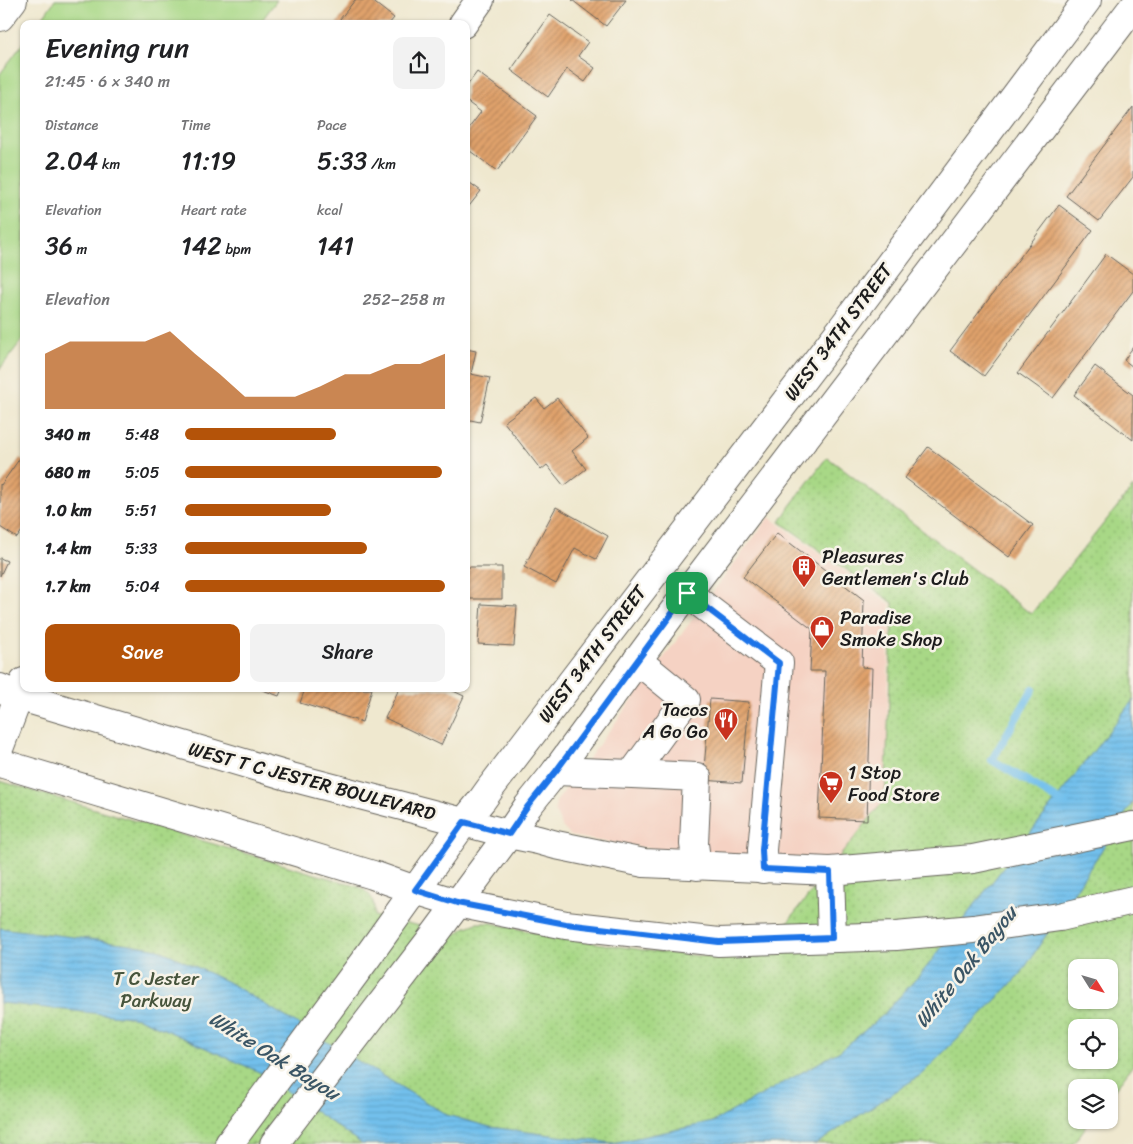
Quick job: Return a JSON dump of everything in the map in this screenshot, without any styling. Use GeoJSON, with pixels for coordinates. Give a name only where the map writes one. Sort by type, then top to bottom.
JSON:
{"type":"FeatureCollection","features":[{"type":"Feature","properties":{"kind":"main road"},"geometry":{"type":"LineString","coordinates":[[0,17],[13,0]]}},
{"type":"Feature","properties":{"kind":"main road"},"geometry":{"type":"LineString","coordinates":[[466,20],[480,0]]}},
{"type":"Feature","properties":{"kind":"main road","name":"WEST 34TH STREET"},"geometry":{"type":"LineString","coordinates":[[230,1143],[464,822],[842,328],[1087,0]]}},
{"type":"Feature","properties":{"kind":"main road","name":"WEST 34TH STREET"},"geometry":{"type":"LineString","coordinates":[[274,1144],[399,982],[687,593],[1133,7]]}},
{"type":"Feature","properties":{"kind":"main road"},"geometry":{"type":"LineString","coordinates":[[687,593],[779,663],[762,850],[763,869]]}},
{"type":"Feature","properties":{"kind":"main road"},"geometry":{"type":"LineString","coordinates":[[632,774],[686,700],[637,660]]}},
{"type":"Feature","properties":{"kind":"main road"},"geometry":{"type":"LineString","coordinates":[[0,746],[14,689]]}},
{"type":"Feature","properties":{"kind":"main road","name":"WEST T C JESTER BOULEVARD"},"geometry":{"type":"LineString","coordinates":[[23,692],[291,777],[509,834],[644,864],[830,872],[974,859],[1133,826]]}},
{"type":"Feature","properties":{"kind":"main road"},"geometry":{"type":"LineString","coordinates":[[0,763],[364,872],[457,903],[566,924],[719,942],[896,936],[973,929],[1060,917],[1133,900]]}},
{"type":"Feature","properties":{"kind":"main road"},"geometry":{"type":"LineString","coordinates":[[556,771],[697,777],[694,844],[697,866]]}},
{"type":"Feature","properties":{"kind":"main road"},"geometry":{"type":"LineString","coordinates":[[830,872],[832,938]]}},
{"type":"Feature","properties":{"kind":"shaded area"},"geometry":{"type":"Polygon","coordinates":[[[769,517],[890,604],[885,799],[838,860],[682,853],[571,836],[563,828],[555,812],[556,802],[769,517]]]}},
{"type":"Feature","properties":{"kind":"green space"},"geometry":{"type":"Polygon","coordinates":[[[55,0],[277,0],[262,20],[41,20],[55,0]]]}},
{"type":"Feature","properties":{"kind":"green space"},"geometry":{"type":"Polygon","coordinates":[[[20,47],[20,342],[0,369],[0,74],[20,47]]]}},
{"type":"Feature","properties":{"kind":"green space","name":"T C Jester Parkway"},"geometry":{"type":"Polygon","coordinates":[[[827,457],[1031,614],[1133,487],[1133,1065],[1118,1085],[1118,1079],[1068,1079],[1068,1129],[1084,1129],[1073,1144],[0,1144],[0,781],[359,887],[367,892],[372,899],[374,916],[457,934],[464,928],[477,923],[491,923],[546,935],[657,952],[712,957],[760,957],[885,799],[893,603],[780,522],[827,457]]]}},
{"type":"Feature","properties":{"kind":"water","name":"White Oak Bayou"},"geometry":{"type":"Polygon","coordinates":[[[1133,700],[1133,802],[1020,975],[922,1074],[816,1144],[362,1144],[259,1072],[139,1018],[0,1003],[0,928],[130,944],[158,949],[228,982],[447,1115],[490,1127],[612,1143],[713,1122],[840,1051],[881,1017],[925,969],[1133,700]]]}},
{"type":"Feature","properties":{"kind":"building"},"geometry":{"type":"Polygon","coordinates":[[[355,0],[371,0],[394,18],[392,20],[339,20],[355,0]]]}},
{"type":"Feature","properties":{"kind":"building"},"geometry":{"type":"Polygon","coordinates":[[[572,0],[626,0],[606,26],[572,0]]]}},
{"type":"Feature","properties":{"kind":"building"},"geometry":{"type":"Polygon","coordinates":[[[550,15],[588,42],[578,56],[595,68],[585,82],[567,69],[548,97],[511,70],[550,15]]]}},
{"type":"Feature","properties":{"kind":"building"},"geometry":{"type":"Polygon","coordinates":[[[477,72],[537,116],[497,171],[470,151],[470,127],[481,112],[470,104],[470,82],[477,72]]]}},
{"type":"Feature","properties":{"kind":"building"},"geometry":{"type":"Polygon","coordinates":[[[1133,107],[1133,177],[1099,221],[1066,196],[1133,107]]]}},
{"type":"Feature","properties":{"kind":"building"},"geometry":{"type":"Polygon","coordinates":[[[470,183],[481,191],[470,205],[470,183]]]}},
{"type":"Feature","properties":{"kind":"building"},"geometry":{"type":"Polygon","coordinates":[[[1059,205],[1093,230],[984,376],[950,351],[1059,205]]]}},
{"type":"Feature","properties":{"kind":"building"},"geometry":{"type":"Polygon","coordinates":[[[1106,254],[1133,274],[1133,291],[1053,398],[1018,373],[1106,254]]]}},
{"type":"Feature","properties":{"kind":"building"},"geometry":{"type":"Polygon","coordinates":[[[1133,347],[1133,367],[1124,360],[1133,347]]]}},
{"type":"Feature","properties":{"kind":"building"},"geometry":{"type":"Polygon","coordinates":[[[470,350],[476,351],[471,374],[490,378],[480,422],[470,420],[470,350]]]}},
{"type":"Feature","properties":{"kind":"building"},"geometry":{"type":"Polygon","coordinates":[[[1095,366],[1133,395],[1133,440],[1074,395],[1095,366]]]}},
{"type":"Feature","properties":{"kind":"building"},"geometry":{"type":"Polygon","coordinates":[[[536,398],[544,408],[557,398],[588,438],[572,451],[586,469],[564,486],[547,465],[541,470],[504,422],[536,398]]]}},
{"type":"Feature","properties":{"kind":"building"},"geometry":{"type":"Polygon","coordinates":[[[928,447],[1033,525],[1009,557],[905,478],[928,447]]]}},
{"type":"Feature","properties":{"kind":"building"},"geometry":{"type":"Polygon","coordinates":[[[20,458],[20,534],[17,538],[0,527],[1,485],[20,458]]]}},
{"type":"Feature","properties":{"kind":"building"},"geometry":{"type":"Polygon","coordinates":[[[556,507],[608,536],[596,559],[575,548],[556,584],[524,567],[556,507]]]}},
{"type":"Feature","properties":{"kind":"building"},"geometry":{"type":"Polygon","coordinates":[[[777,533],[864,600],[862,667],[872,668],[867,820],[819,818],[825,671],[810,671],[812,629],[743,577],[777,533]]]}},
{"type":"Feature","properties":{"kind":"building"},"geometry":{"type":"Polygon","coordinates":[[[0,558],[7,561],[0,576],[0,558]]]}},
{"type":"Feature","properties":{"kind":"building"},"geometry":{"type":"Polygon","coordinates":[[[470,567],[502,567],[502,599],[470,599],[470,567]]]}},
{"type":"Feature","properties":{"kind":"building"},"geometry":{"type":"Polygon","coordinates":[[[481,604],[517,606],[514,646],[478,644],[481,604]]]}},
{"type":"Feature","properties":{"kind":"building"},"geometry":{"type":"Polygon","coordinates":[[[268,692],[281,692],[279,696],[268,692]]]}},
{"type":"Feature","properties":{"kind":"building"},"geometry":{"type":"Polygon","coordinates":[[[304,692],[371,692],[362,722],[300,703],[304,692]]]}},
{"type":"Feature","properties":{"kind":"building"},"geometry":{"type":"Polygon","coordinates":[[[398,692],[455,692],[464,696],[441,745],[385,718],[398,692]]]}},
{"type":"Feature","properties":{"kind":"building","name":"Tacos A Go Go"},"geometry":{"type":"Polygon","coordinates":[[[710,699],[749,702],[742,783],[703,780],[710,699]]]}},
{"type":"Feature","properties":{"kind":"waterway"},"geometry":{"type":"LineString","coordinates":[[1033,689],[992,760],[1065,804]]}},
{"type":"Feature","properties":{"kind":"place","name":"Pleasures Gentlemen's Club"},"geometry":{"type":"Point","coordinates":[804,588]}},
{"type":"Feature","properties":{"kind":"place","name":"Paradise Smoke Shop"},"geometry":{"type":"Point","coordinates":[822,649]}},
{"type":"Feature","properties":{"kind":"place","name":"Tacos A Go Go"},"geometry":{"type":"Point","coordinates":[726,741]}},
{"type":"Feature","properties":{"kind":"place","name":"1 Stop Food Store"},"geometry":{"type":"Point","coordinates":[831,804]}},
{"type":"Feature","properties":{"kind":"route"},"geometry":{"type":"LineString","coordinates":[[687,593],[779,663],[762,850],[763,869],[830,872],[832,938],[719,942],[566,924],[457,903],[415,890],[464,822],[509,834],[687,593]]}}]}
